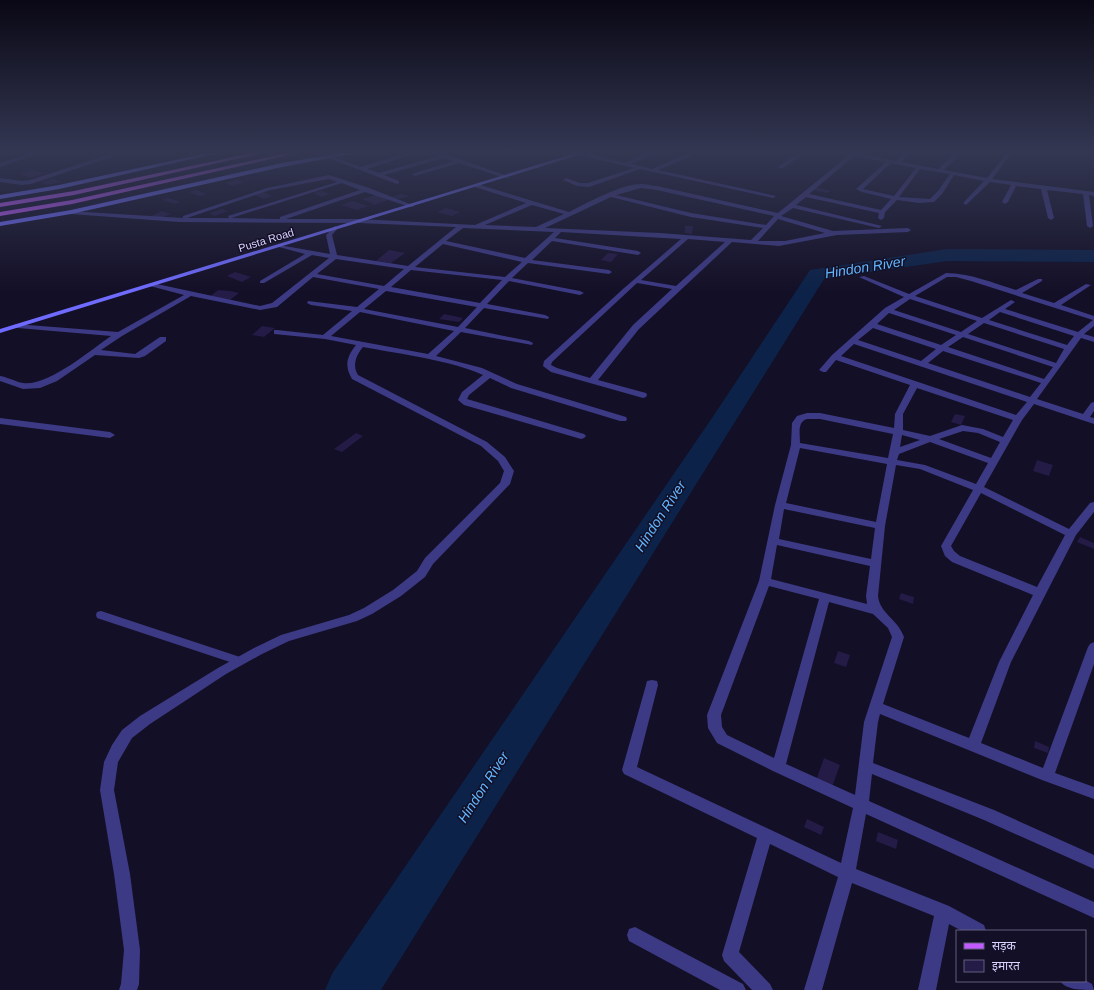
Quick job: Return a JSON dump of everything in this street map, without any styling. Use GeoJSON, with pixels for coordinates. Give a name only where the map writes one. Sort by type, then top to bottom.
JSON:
{"type":"FeatureCollection","features":[{"type":"Feature","properties":{"kind":"main road"},"geometry":{"type":"LineString","coordinates":[[0,205],[39,199]]}},
{"type":"Feature","properties":{"kind":"main road"},"geometry":{"type":"LineString","coordinates":[[0,214],[85,199]]}},
{"type":"Feature","properties":{"kind":"street"},"geometry":{"type":"LineString","coordinates":[[0,224],[71,212],[129,199]]}},
{"type":"Feature","properties":{"kind":"street"},"geometry":{"type":"LineString","coordinates":[[179,220],[239,199]]}},
{"type":"Feature","properties":{"kind":"street"},"geometry":{"type":"LineString","coordinates":[[218,221],[287,199]]}},
{"type":"Feature","properties":{"kind":"street"},"geometry":{"type":"LineString","coordinates":[[275,220],[337,199]]}},
{"type":"Feature","properties":{"kind":"street"},"geometry":{"type":"LineString","coordinates":[[394,199],[412,206]]}},
{"type":"Feature","properties":{"kind":"street","name":"Pusta Road"},"geometry":{"type":"LineString","coordinates":[[0,331],[434,199]]}},
{"type":"Feature","properties":{"kind":"street"},"geometry":{"type":"LineString","coordinates":[[519,199],[569,214]]}},
{"type":"Feature","properties":{"kind":"street"},"geometry":{"type":"LineString","coordinates":[[535,230],[603,199]]}},
{"type":"Feature","properties":{"kind":"street"},"geometry":{"type":"LineString","coordinates":[[624,199],[691,215],[767,227]]}},
{"type":"Feature","properties":{"kind":"street"},"geometry":{"type":"LineString","coordinates":[[706,199],[778,216],[833,233]]}},
{"type":"Feature","properties":{"kind":"street"},"geometry":{"type":"LineString","coordinates":[[752,242],[778,216],[800,199]]}},
{"type":"Feature","properties":{"kind":"street"},"geometry":{"type":"LineString","coordinates":[[824,199],[882,212]]}},
{"type":"Feature","properties":{"kind":"street"},"geometry":{"type":"LineString","coordinates":[[879,229],[882,212],[894,199]]}},
{"type":"Feature","properties":{"kind":"street"},"geometry":{"type":"LineString","coordinates":[[907,199],[922,202],[934,199]]}},
{"type":"Feature","properties":{"kind":"street"},"geometry":{"type":"LineString","coordinates":[[966,203],[970,199]]}},
{"type":"Feature","properties":{"kind":"street"},"geometry":{"type":"LineString","coordinates":[[1047,199],[1051,218]]}},
{"type":"Feature","properties":{"kind":"street"},"geometry":{"type":"LineString","coordinates":[[1087,199],[1090,226]]}},
{"type":"Feature","properties":{"kind":"street"},"geometry":{"type":"LineString","coordinates":[[473,227],[531,203]]}},
{"type":"Feature","properties":{"kind":"street"},"geometry":{"type":"LineString","coordinates":[[792,206],[879,229]]}},
{"type":"Feature","properties":{"kind":"street"},"geometry":{"type":"LineString","coordinates":[[71,212],[179,220],[359,222],[687,237],[792,244],[833,233],[879,229],[908,230]]}},
{"type":"Feature","properties":{"kind":"street"},"geometry":{"type":"LineString","coordinates":[[325,337],[460,227]]}},
{"type":"Feature","properties":{"kind":"street"},"geometry":{"type":"LineString","coordinates":[[334,257],[329,236],[336,228]]}},
{"type":"Feature","properties":{"kind":"street"},"geometry":{"type":"LineString","coordinates":[[430,358],[460,329],[507,279],[559,231]]}},
{"type":"Feature","properties":{"kind":"street"},"geometry":{"type":"LineString","coordinates":[[643,395],[554,370],[547,366],[548,361],[687,237]]}},
{"type":"Feature","properties":{"kind":"street"},"geometry":{"type":"LineString","coordinates":[[551,239],[638,253]]}},
{"type":"Feature","properties":{"kind":"street"},"geometry":{"type":"LineString","coordinates":[[592,381],[636,327],[731,240]]}},
{"type":"Feature","properties":{"kind":"street"},"geometry":{"type":"LineString","coordinates":[[441,242],[528,261],[609,272]]}},
{"type":"Feature","properties":{"kind":"street"},"geometry":{"type":"LineString","coordinates":[[281,246],[334,257],[409,268],[507,279],[580,294]]}},
{"type":"Feature","properties":{"kind":"street"},"geometry":{"type":"LineString","coordinates":[[262,282],[312,253]]}},
{"type":"Feature","properties":{"kind":"street"},"geometry":{"type":"LineString","coordinates":[[152,285],[260,308],[268,307],[274,305],[334,257]]}},
{"type":"Feature","properties":{"kind":"street"},"geometry":{"type":"LineString","coordinates":[[823,370],[835,357],[888,310],[943,276],[951,274],[962,276],[1094,318]]}},
{"type":"Feature","properties":{"kind":"street"},"geometry":{"type":"LineString","coordinates":[[312,275],[545,317]]}},
{"type":"Feature","properties":{"kind":"street"},"geometry":{"type":"LineString","coordinates":[[862,277],[910,297],[1069,348]]}},
{"type":"Feature","properties":{"kind":"street"},"geometry":{"type":"LineString","coordinates":[[1016,293],[1040,280]]}},
{"type":"Feature","properties":{"kind":"street"},"geometry":{"type":"LineString","coordinates":[[636,281],[678,288]]}},
{"type":"Feature","properties":{"kind":"street"},"geometry":{"type":"LineString","coordinates":[[1054,306],[1088,285]]}},
{"type":"Feature","properties":{"kind":"street"},"geometry":{"type":"LineString","coordinates":[[0,378],[23,386],[40,385],[54,379],[120,334],[190,294]]}},
{"type":"Feature","properties":{"kind":"street"},"geometry":{"type":"LineString","coordinates":[[922,364],[943,347],[1011,302]]}},
{"type":"Feature","properties":{"kind":"street"},"geometry":{"type":"LineString","coordinates":[[311,303],[359,310],[529,343]]}},
{"type":"Feature","properties":{"kind":"street"},"geometry":{"type":"LineString","coordinates":[[888,310],[1058,366]]}},
{"type":"Feature","properties":{"kind":"street"},"geometry":{"type":"LineString","coordinates":[[1000,310],[1094,340]]}},
{"type":"Feature","properties":{"kind":"street"},"geometry":{"type":"LineString","coordinates":[[1040,592],[956,559],[949,553],[946,546],[1018,419],[1058,366],[1079,335],[1094,322]]}},
{"type":"Feature","properties":{"kind":"street"},"geometry":{"type":"LineString","coordinates":[[872,324],[1045,382]]}},
{"type":"Feature","properties":{"kind":"street"},"geometry":{"type":"LineString","coordinates":[[18,326],[120,334]]}},
{"type":"Feature","properties":{"kind":"street"},"geometry":{"type":"LineString","coordinates":[[276,332],[325,337],[430,358],[479,370],[528,391],[623,419]]}},
{"type":"Feature","properties":{"kind":"street"},"geometry":{"type":"LineString","coordinates":[[93,352],[136,356],[142,354],[163,339]]}},
{"type":"Feature","properties":{"kind":"street"},"geometry":{"type":"LineString","coordinates":[[853,341],[1094,421]]}},
{"type":"Feature","properties":{"kind":"street"},"geometry":{"type":"LineString","coordinates":[[128,990],[130,984],[132,950],[122,874],[107,790],[111,762],[116,748],[133,729],[239,661],[285,638],[361,614],[397,593],[421,574],[429,561],[505,484],[509,471],[502,459],[493,450],[370,386],[356,377],[351,370],[353,354],[361,344]]}},
{"type":"Feature","properties":{"kind":"street"},"geometry":{"type":"LineString","coordinates":[[835,357],[1018,419]]}},
{"type":"Feature","properties":{"kind":"street"},"geometry":{"type":"LineString","coordinates":[[490,374],[465,394],[462,400],[467,403],[581,436]]}},
{"type":"Feature","properties":{"kind":"street"},"geometry":{"type":"LineString","coordinates":[[875,610],[872,603],[880,526],[898,432],[899,414],[904,402],[915,384]]}},
{"type":"Feature","properties":{"kind":"street"},"geometry":{"type":"LineString","coordinates":[[1085,418],[1094,405]]}},
{"type":"Feature","properties":{"kind":"street"},"geometry":{"type":"LineString","coordinates":[[993,462],[929,439],[820,416],[807,416],[800,418],[796,424],[796,445],[780,505],[765,581],[714,715],[715,728],[722,739],[778,767],[1094,910]]}},
{"type":"Feature","properties":{"kind":"street"},"geometry":{"type":"LineString","coordinates":[[0,421],[110,435]]}},
{"type":"Feature","properties":{"kind":"street"},"geometry":{"type":"LineString","coordinates":[[892,457],[929,439],[962,428],[980,431],[1006,441]]}},
{"type":"Feature","properties":{"kind":"street"},"geometry":{"type":"LineString","coordinates":[[796,445],[892,457],[978,488],[1071,534]]}},
{"type":"Feature","properties":{"kind":"street"},"geometry":{"type":"LineString","coordinates":[[780,505],[880,526]]}},
{"type":"Feature","properties":{"kind":"street"},"geometry":{"type":"LineString","coordinates":[[973,745],[1005,662],[1040,592],[1071,534],[1094,505]]}},
{"type":"Feature","properties":{"kind":"street"},"geometry":{"type":"LineString","coordinates":[[773,541],[876,564]]}},
{"type":"Feature","properties":{"kind":"street"},"geometry":{"type":"LineString","coordinates":[[765,581],[875,610],[893,625],[898,638],[871,722],[861,805],[847,873],[813,990]]}},
{"type":"Feature","properties":{"kind":"street"},"geometry":{"type":"LineString","coordinates":[[778,767],[824,597]]}},
{"type":"Feature","properties":{"kind":"street"},"geometry":{"type":"LineString","coordinates":[[1046,776],[1094,647]]}},
{"type":"Feature","properties":{"kind":"street"},"geometry":{"type":"LineString","coordinates":[[652,685],[629,770],[847,873],[943,912],[976,930]]}},
{"type":"Feature","properties":{"kind":"street"},"geometry":{"type":"LineString","coordinates":[[875,706],[1094,794]]}},
{"type":"Feature","properties":{"kind":"street"},"geometry":{"type":"LineString","coordinates":[[866,766],[989,815],[1094,862]]}},
{"type":"Feature","properties":{"kind":"street"},"geometry":{"type":"LineString","coordinates":[[764,990],[730,955],[765,834]]}},
{"type":"Feature","properties":{"kind":"street"},"geometry":{"type":"LineString","coordinates":[[927,990],[943,912]]}},
{"type":"Feature","properties":{"kind":"street"},"geometry":{"type":"LineString","coordinates":[[635,936],[737,990]]}},
{"type":"Feature","properties":{"kind":"street"},"geometry":{"type":"LineString","coordinates":[[1071,982],[1086,990]]}},
{"type":"Feature","properties":{"kind":"lane"},"geometry":{"type":"LineString","coordinates":[[101,615],[239,661]]}},
{"type":"Feature","properties":{"kind":"building"},"geometry":{"type":"Polygon","coordinates":[[[172,199],[181,202],[175,204],[162,200],[172,199]]]}},
{"type":"Feature","properties":{"kind":"building"},"geometry":{"type":"Polygon","coordinates":[[[362,199],[389,200],[375,205],[362,199]]]}},
{"type":"Feature","properties":{"kind":"building"},"geometry":{"type":"Polygon","coordinates":[[[352,201],[368,206],[357,210],[341,205],[352,201]]]}},
{"type":"Feature","properties":{"kind":"building"},"geometry":{"type":"Polygon","coordinates":[[[446,208],[460,212],[452,216],[437,212],[446,208]]]}},
{"type":"Feature","properties":{"kind":"building"},"geometry":{"type":"Polygon","coordinates":[[[222,209],[228,211],[215,216],[209,213],[222,209]]]}},
{"type":"Feature","properties":{"kind":"building"},"geometry":{"type":"Polygon","coordinates":[[[162,211],[171,214],[160,218],[151,216],[162,211]]]}},
{"type":"Feature","properties":{"kind":"building"},"geometry":{"type":"Polygon","coordinates":[[[685,226],[693,226],[692,234],[685,233],[685,226]]]}},
{"type":"Feature","properties":{"kind":"building"},"geometry":{"type":"Polygon","coordinates":[[[389,250],[405,253],[391,263],[376,261],[389,250]]]}},
{"type":"Feature","properties":{"kind":"building"},"geometry":{"type":"Polygon","coordinates":[[[608,253],[618,254],[611,262],[601,260],[608,253]]]}},
{"type":"Feature","properties":{"kind":"building"},"geometry":{"type":"Polygon","coordinates":[[[235,272],[251,277],[242,282],[227,276],[235,272]]]}},
{"type":"Feature","properties":{"kind":"building"},"geometry":{"type":"Polygon","coordinates":[[[218,290],[239,293],[230,300],[209,297],[218,290]]]}},
{"type":"Feature","properties":{"kind":"building"},"geometry":{"type":"Polygon","coordinates":[[[444,314],[463,318],[459,322],[439,319],[444,314]]]}},
{"type":"Feature","properties":{"kind":"building"},"geometry":{"type":"Polygon","coordinates":[[[262,326],[275,328],[264,337],[252,335],[262,326]]]}},
{"type":"Feature","properties":{"kind":"building"},"geometry":{"type":"Polygon","coordinates":[[[955,414],[965,416],[961,425],[951,422],[955,414]]]}},
{"type":"Feature","properties":{"kind":"building"},"geometry":{"type":"Polygon","coordinates":[[[356,433],[363,436],[342,452],[334,449],[356,433]]]}},
{"type":"Feature","properties":{"kind":"building"},"geometry":{"type":"Polygon","coordinates":[[[1037,460],[1053,465],[1049,476],[1033,471],[1037,460]]]}},
{"type":"Feature","properties":{"kind":"building"},"geometry":{"type":"Polygon","coordinates":[[[1080,537],[1094,543],[1094,549],[1077,542],[1080,537]]]}},
{"type":"Feature","properties":{"kind":"building"},"geometry":{"type":"Polygon","coordinates":[[[901,593],[914,597],[913,604],[899,599],[901,593]]]}},
{"type":"Feature","properties":{"kind":"building"},"geometry":{"type":"Polygon","coordinates":[[[838,651],[850,655],[846,667],[834,663],[838,651]]]}},
{"type":"Feature","properties":{"kind":"building"},"geometry":{"type":"Polygon","coordinates":[[[1035,741],[1049,747],[1048,753],[1034,748],[1035,741]]]}},
{"type":"Feature","properties":{"kind":"building"},"geometry":{"type":"Polygon","coordinates":[[[824,758],[840,765],[832,787],[816,780],[824,758]]]}},
{"type":"Feature","properties":{"kind":"building"},"geometry":{"type":"Polygon","coordinates":[[[807,819],[824,827],[821,835],[804,827],[807,819]]]}},
{"type":"Feature","properties":{"kind":"building"},"geometry":{"type":"Polygon","coordinates":[[[878,832],[898,840],[896,849],[876,841],[878,832]]]}},
{"type":"Feature","properties":{"kind":"waterway","name":"Hindon River"},"geometry":{"type":"LineString","coordinates":[[351,990],[727,415],[817,274],[947,255],[1094,256]]}}]}
